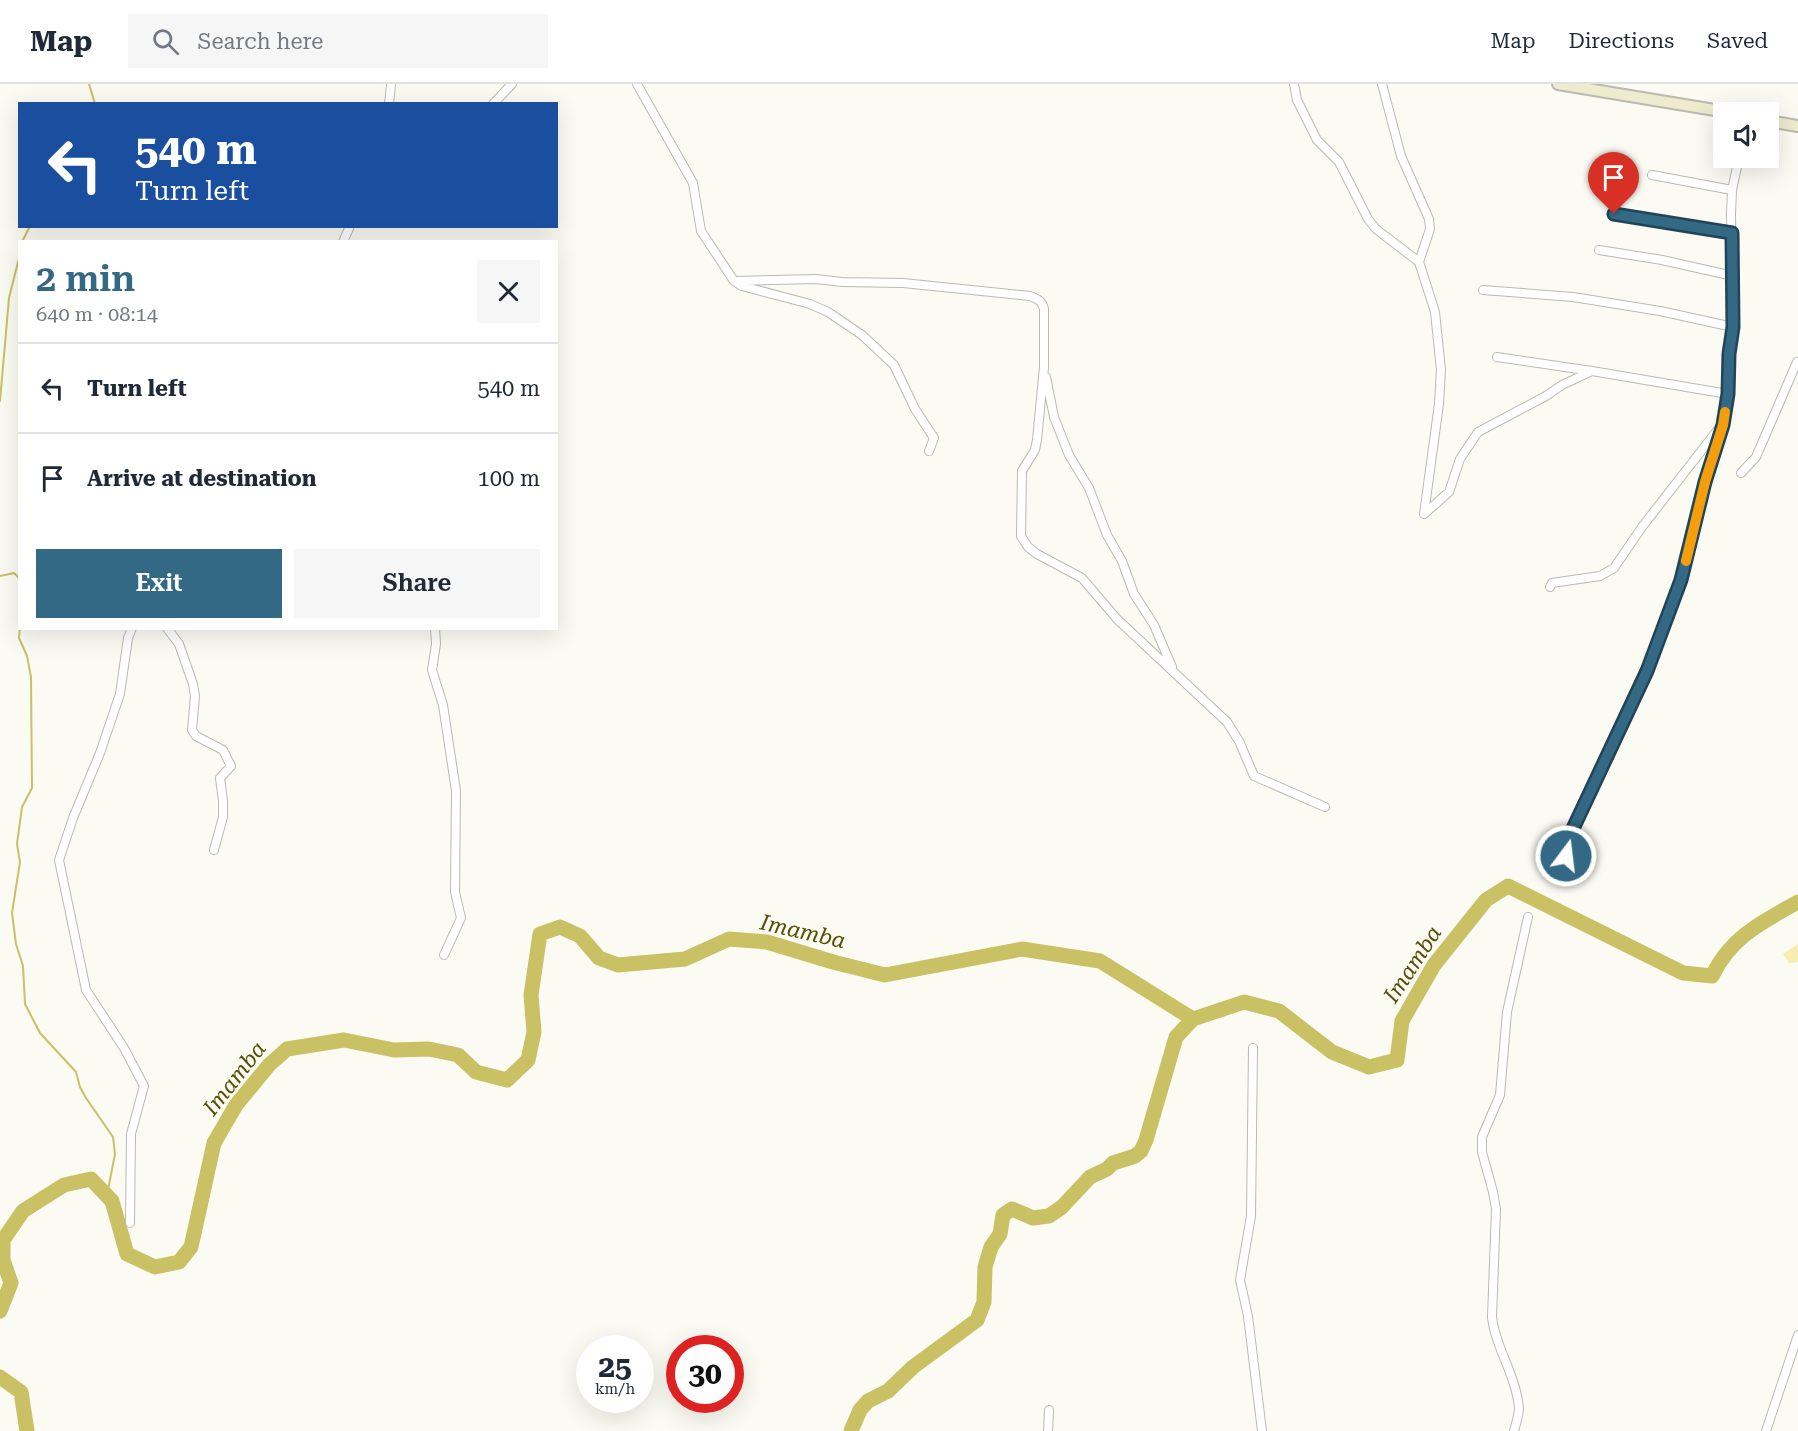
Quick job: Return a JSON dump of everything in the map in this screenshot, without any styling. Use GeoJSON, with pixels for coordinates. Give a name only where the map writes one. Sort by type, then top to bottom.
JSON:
{"type":"FeatureCollection","features":[{"type":"Feature","properties":{"kind":"street"},"geometry":{"type":"LineString","coordinates":[[389,102],[391,84]]}},
{"type":"Feature","properties":{"kind":"street"},"geometry":{"type":"LineString","coordinates":[[495,102],[512,84]]}},
{"type":"Feature","properties":{"kind":"street"},"geometry":{"type":"LineString","coordinates":[[637,84],[693,183],[701,231],[734,281],[742,286],[810,304],[828,312],[862,335],[894,365],[915,409],[934,438],[929,451]]}},
{"type":"Feature","properties":{"kind":"street"},"geometry":{"type":"LineString","coordinates":[[1294,84],[1297,100],[1317,140],[1339,162],[1368,219],[1376,229],[1419,262],[1435,312],[1441,370],[1439,404],[1424,514],[1449,492],[1460,459],[1478,432],[1562,385],[1592,371]]}},
{"type":"Feature","properties":{"kind":"street"},"geometry":{"type":"LineString","coordinates":[[1382,84],[1401,156],[1429,219],[1430,229],[1419,262]]}},
{"type":"Feature","properties":{"kind":"street"},"geometry":{"type":"LineString","coordinates":[[1558,84],[1713,110]]}},
{"type":"Feature","properties":{"kind":"street"},"geometry":{"type":"LineString","coordinates":[[1779,123],[1798,126]]}},
{"type":"Feature","properties":{"kind":"street"},"geometry":{"type":"LineString","coordinates":[[1566,856],[1570,835],[1647,671],[1681,580],[1705,482],[1724,422],[1733,327],[1732,190],[1737,168]]}},
{"type":"Feature","properties":{"kind":"street"},"geometry":{"type":"LineString","coordinates":[[1652,175],[1732,190]]}},
{"type":"Feature","properties":{"kind":"street"},"geometry":{"type":"LineString","coordinates":[[1614,214],[1732,233]]}},
{"type":"Feature","properties":{"kind":"street"},"geometry":{"type":"LineString","coordinates":[[1599,250],[1662,260],[1733,276]]}},
{"type":"Feature","properties":{"kind":"street"},"geometry":{"type":"LineString","coordinates":[[734,281],[816,279],[842,282],[903,283],[1030,296],[1039,299],[1044,309],[1044,367],[1035,450],[1022,471],[1021,536],[1028,547],[1037,554],[1082,578],[1117,619],[1227,722],[1239,741],[1254,776],[1325,807]]}},
{"type":"Feature","properties":{"kind":"street"},"geometry":{"type":"LineString","coordinates":[[1482,290],[1574,297],[1660,311],[1733,327]]}},
{"type":"Feature","properties":{"kind":"street"},"geometry":{"type":"LineString","coordinates":[[1497,357],[1728,394]]}},
{"type":"Feature","properties":{"kind":"street"},"geometry":{"type":"LineString","coordinates":[[1741,473],[1756,457],[1797,362]]}},
{"type":"Feature","properties":{"kind":"street"},"geometry":{"type":"LineString","coordinates":[[1044,367],[1054,417],[1069,455],[1089,488],[1107,535],[1122,561],[1134,594],[1154,625],[1174,671]]}},
{"type":"Feature","properties":{"kind":"street"},"geometry":{"type":"LineString","coordinates":[[1550,587],[1552,584],[1600,576],[1614,567],[1670,490],[1724,422]]}},
{"type":"Feature","properties":{"kind":"street"},"geometry":{"type":"LineString","coordinates":[[130,1223],[131,1134],[144,1086],[124,1048],[86,990],[59,860],[120,694],[131,630]]}},
{"type":"Feature","properties":{"kind":"street"},"geometry":{"type":"LineString","coordinates":[[168,630],[179,644],[193,684],[195,696],[192,730],[196,736],[223,750],[231,766],[220,778],[223,817],[214,850]]}},
{"type":"Feature","properties":{"kind":"street"},"geometry":{"type":"LineString","coordinates":[[435,630],[436,644],[432,670],[443,705],[456,791],[455,892],[461,918],[444,955]]}},
{"type":"Feature","properties":{"kind":"street"},"geometry":{"type":"LineString","coordinates":[[1514,1431],[1519,1412],[1512,1374],[1493,1327],[1496,1209],[1482,1144],[1484,1131],[1500,1095],[1507,1012],[1528,917]]}},
{"type":"Feature","properties":{"kind":"street"},"geometry":{"type":"LineString","coordinates":[[1253,1048],[1251,1216],[1240,1280],[1248,1316],[1262,1431]]}},
{"type":"Feature","properties":{"kind":"street"},"geometry":{"type":"LineString","coordinates":[[1766,1431],[1798,1335]]}},
{"type":"Feature","properties":{"kind":"street"},"geometry":{"type":"LineString","coordinates":[[1048,1431],[1049,1410]]}},
{"type":"Feature","properties":{"kind":"shaded area"},"geometry":{"type":"Polygon","coordinates":[[[1798,944],[1798,962],[1789,963],[1783,954],[1798,944]]]}},
{"type":"Feature","properties":{"kind":"waterway"},"geometry":{"type":"LineString","coordinates":[[89,84],[94,102]]}},
{"type":"Feature","properties":{"kind":"waterway"},"geometry":{"type":"LineString","coordinates":[[23,240],[29,228]]}},
{"type":"Feature","properties":{"kind":"waterway"},"geometry":{"type":"LineString","coordinates":[[0,401],[9,298],[18,262]]}},
{"type":"Feature","properties":{"kind":"waterway"},"geometry":{"type":"LineString","coordinates":[[0,576],[14,573],[18,577]]}},
{"type":"Feature","properties":{"kind":"waterway"},"geometry":{"type":"LineString","coordinates":[[20,630],[19,638],[27,656],[31,677],[32,788],[22,807],[17,844],[20,862],[12,913],[16,944],[23,966],[25,1004],[40,1033],[76,1072],[86,1098],[113,1137],[115,1154],[107,1195]]}},
{"type":"Feature","properties":{"kind":"waterway","name":"Imamba"},"geometry":{"type":"LineString","coordinates":[[0,1311],[11,1283],[3,1260],[3,1240],[23,1211],[64,1185],[91,1179],[112,1201],[127,1254],[155,1267],[179,1262],[191,1247],[214,1143],[236,1105],[269,1065],[287,1049],[344,1040],[394,1050],[429,1049],[458,1055],[476,1072],[507,1080],[528,1060],[534,1032],[531,995],[540,934],[560,927],[580,936],[599,958],[618,965],[685,959],[729,939],[767,942],[885,975],[1022,949],[1100,961],[1193,1019],[1244,1002],[1279,1011],[1332,1052],[1369,1067],[1397,1060],[1402,1021],[1434,965],[1486,900],[1508,886],[1683,973],[1712,976],[1728,951],[1738,941],[1760,924],[1798,902]]}},
{"type":"Feature","properties":{"kind":"waterway"},"geometry":{"type":"LineString","coordinates":[[851,1431],[860,1410],[868,1401],[888,1391],[913,1367],[977,1320],[984,1302],[985,1267],[991,1247],[1000,1234],[1003,1215],[1012,1209],[1033,1218],[1049,1216],[1062,1207],[1090,1177],[1107,1169],[1113,1163],[1135,1156],[1141,1151],[1176,1037],[1193,1019]]}},
{"type":"Feature","properties":{"kind":"waterway","name":"Imamba"},"geometry":{"type":"LineString","coordinates":[[0,1377],[21,1392],[27,1431]]}},
{"type":"Feature","properties":{"kind":"slow traffic"},"geometry":{"type":"LineString","coordinates":[[1686,561],[1725,412]]}},
{"type":"Feature","properties":{"kind":"route"},"geometry":{"type":"LineString","coordinates":[[1566,856],[1570,835],[1611,746],[1631,709],[1681,580],[1705,482],[1723,425],[1728,394],[1729,354],[1733,327],[1732,233],[1614,214]]}}]}
